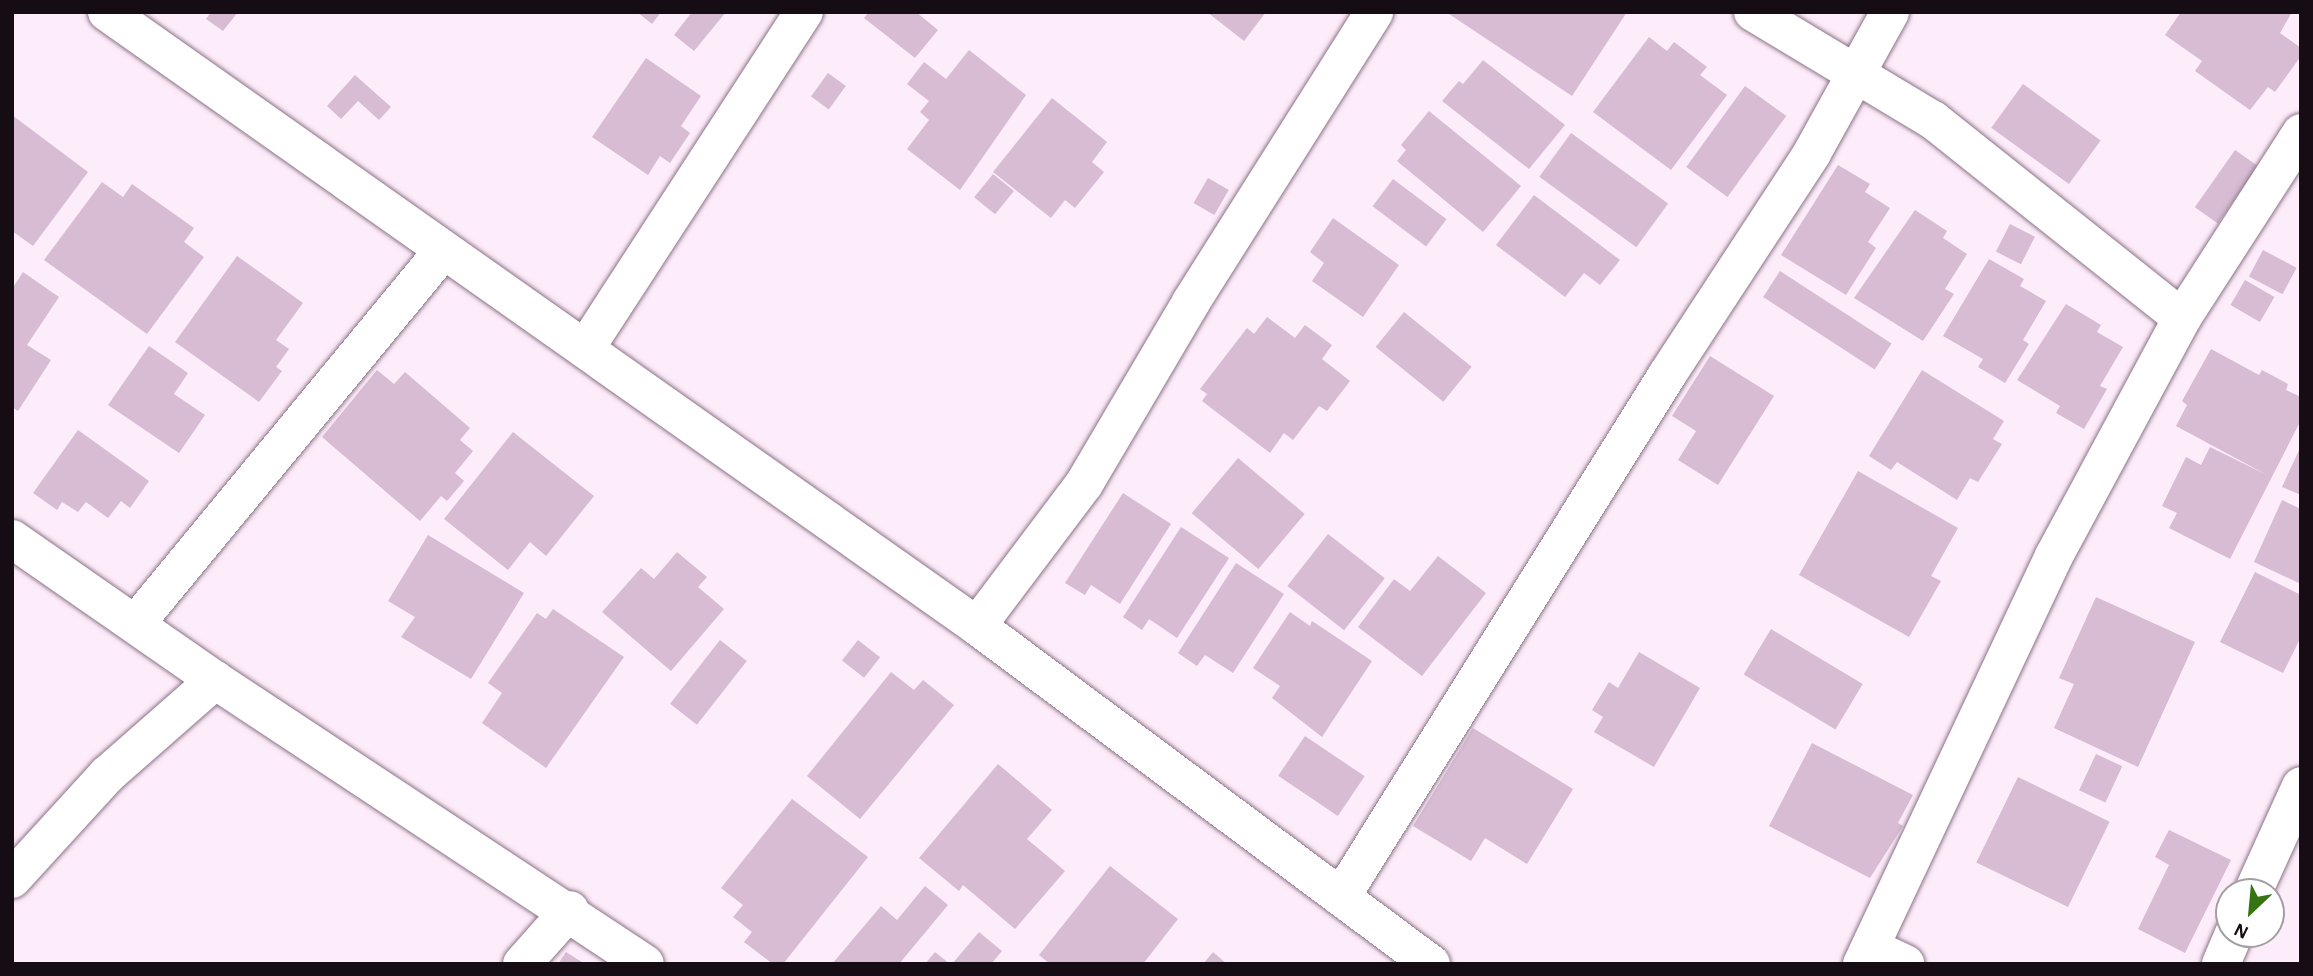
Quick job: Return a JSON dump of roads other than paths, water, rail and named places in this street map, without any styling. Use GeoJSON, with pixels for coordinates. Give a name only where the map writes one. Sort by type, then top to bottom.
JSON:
{"type":"FeatureCollection","features":[{"type":"Feature","properties":{"kind":"street"},"geometry":{"type":"LineString","coordinates":[[107,12],[977,626],[1431,964]]}},
{"type":"Feature","properties":{"kind":"street"},"geometry":{"type":"LineString","coordinates":[[584,349],[804,12]]}},
{"type":"Feature","properties":{"kind":"street"},"geometry":{"type":"LineString","coordinates":[[977,626],[1084,484],[1191,302],[1374,12]]}},
{"type":"Feature","properties":{"kind":"street"},"geometry":{"type":"LineString","coordinates":[[1753,12],[1933,120],[2182,318]]}},
{"type":"Feature","properties":{"kind":"street"},"geometry":{"type":"LineString","coordinates":[[1341,897],[1667,375],[1812,153],[1891,12]]}},
{"type":"Feature","properties":{"kind":"street"},"geometry":{"type":"LineString","coordinates":[[1905,964],[1867,956],[2012,635],[2182,318],[2301,133]]}},
{"type":"Feature","properties":{"kind":"street"},"geometry":{"type":"LineString","coordinates":[[137,622],[444,250]]}},
{"type":"Feature","properties":{"kind":"street"},"geometry":{"type":"LineString","coordinates":[[12,539],[137,622],[215,680],[569,910],[645,964]]}},
{"type":"Feature","properties":{"kind":"street"},"geometry":{"type":"LineString","coordinates":[[12,879],[107,775],[160,724],[215,680]]}},
{"type":"Feature","properties":{"kind":"street"},"geometry":{"type":"LineString","coordinates":[[2259,878],[2301,786]]}},
{"type":"Feature","properties":{"kind":"street"},"geometry":{"type":"LineString","coordinates":[[522,964],[569,910]]}}]}
